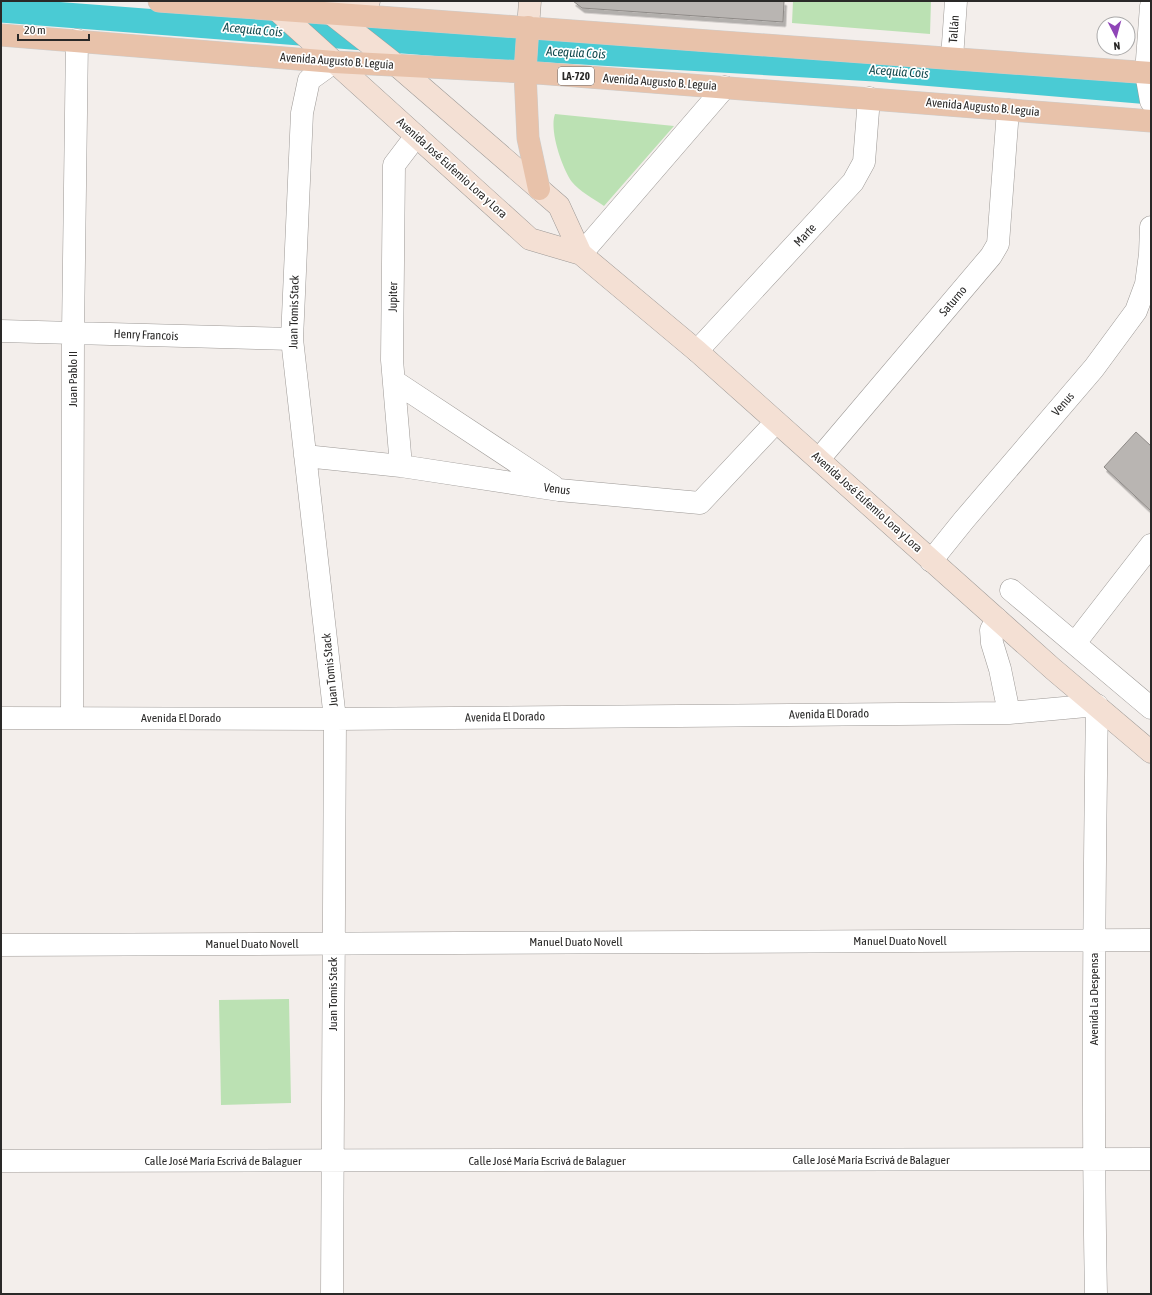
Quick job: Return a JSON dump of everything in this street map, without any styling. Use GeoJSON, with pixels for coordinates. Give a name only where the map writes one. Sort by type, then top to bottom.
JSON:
{"type":"FeatureCollection","features":[{"type":"Feature","properties":{"kind":"main road"},"geometry":{"type":"LineString","coordinates":[[160,1],[276,8],[333,14],[952,58],[1147,74]]}},
{"type":"Feature","properties":{"kind":"main road"},"geometry":{"type":"LineString","coordinates":[[528,28],[525,71],[528,138],[539,189]]}},
{"type":"Feature","properties":{"kind":"main road","name":"Avenida Augusto B. Leguia"},"geometry":{"type":"LineString","coordinates":[[1,35],[333,61],[525,71],[1151,121]]}},
{"type":"Feature","properties":{"kind":"street","name":"Avenida José Eufemio Lora y Lora"},"geometry":{"type":"LineString","coordinates":[[315,1],[396,65],[559,206],[581,254]]}},
{"type":"Feature","properties":{"kind":"street"},"geometry":{"type":"LineString","coordinates":[[333,14],[369,1]]}},
{"type":"Feature","properties":{"kind":"street"},"geometry":{"type":"LineString","coordinates":[[528,28],[530,1]]}},
{"type":"Feature","properties":{"kind":"street","name":"Tallán"},"geometry":{"type":"LineString","coordinates":[[952,58],[956,1]]}},
{"type":"Feature","properties":{"kind":"street"},"geometry":{"type":"LineString","coordinates":[[1151,6],[1147,74],[1151,101]]}},
{"type":"Feature","properties":{"kind":"street","name":"Avenida José Eufemio Lora y Lora"},"geometry":{"type":"LineString","coordinates":[[276,8],[530,239],[581,254],[697,351],[997,619],[1151,752]]}},
{"type":"Feature","properties":{"kind":"street","name":"Juan Pablo II"},"geometry":{"type":"LineString","coordinates":[[72,717],[73,333],[76,40]]}},
{"type":"Feature","properties":{"kind":"street","name":"Juan Tomis Stack"},"geometry":{"type":"LineString","coordinates":[[332,1294],[335,719],[292,339],[302,112],[309,80],[333,61]]}},
{"type":"Feature","properties":{"kind":"street"},"geometry":{"type":"LineString","coordinates":[[581,254],[725,87]]}},
{"type":"Feature","properties":{"kind":"street","name":"Marte"},"geometry":{"type":"LineString","coordinates":[[697,351],[853,182],[864,162],[869,98]]}},
{"type":"Feature","properties":{"kind":"street","name":"Saturno"},"geometry":{"type":"LineString","coordinates":[[819,459],[991,256],[998,244],[1008,110]]}},
{"type":"Feature","properties":{"kind":"street","name":"Jupiter"},"geometry":{"type":"LineString","coordinates":[[401,466],[392,360],[394,165],[416,136]]}},
{"type":"Feature","properties":{"kind":"street","name":"Venus"},"geometry":{"type":"LineString","coordinates":[[931,560],[1094,368],[1136,311],[1146,284],[1150,254],[1151,227]]}},
{"type":"Feature","properties":{"kind":"street","name":"Henry Francois"},"geometry":{"type":"LineString","coordinates":[[1,331],[292,339]]}},
{"type":"Feature","properties":{"kind":"street"},"geometry":{"type":"LineString","coordinates":[[394,381],[559,490]]}},
{"type":"Feature","properties":{"kind":"street","name":"Venus"},"geometry":{"type":"LineString","coordinates":[[305,456],[401,466],[559,490],[700,503],[776,422]]}},
{"type":"Feature","properties":{"kind":"street"},"geometry":{"type":"LineString","coordinates":[[1074,643],[1151,545]]}},
{"type":"Feature","properties":{"kind":"street"},"geometry":{"type":"LineString","coordinates":[[1011,590],[1151,708]]}},
{"type":"Feature","properties":{"kind":"street"},"geometry":{"type":"LineString","coordinates":[[997,619],[991,630],[992,643],[1000,668],[1009,713]]}},
{"type":"Feature","properties":{"kind":"street","name":"Avenida El Dorado"},"geometry":{"type":"LineString","coordinates":[[1,718],[72,717],[335,719],[1009,713],[1097,705]]}},
{"type":"Feature","properties":{"kind":"street","name":"Avenida La Despensa"},"geometry":{"type":"LineString","coordinates":[[1096,1294],[1093,1160],[1097,705]]}},
{"type":"Feature","properties":{"kind":"street","name":"Manuel Duato Novell"},"geometry":{"type":"LineString","coordinates":[[1,945],[1151,940]]}},
{"type":"Feature","properties":{"kind":"street","name":"Calle José María Escrivá de Balaguer"},"geometry":{"type":"LineString","coordinates":[[1,1161],[1151,1159]]}},
{"type":"Feature","properties":{"kind":"green space"},"geometry":{"type":"Polygon","coordinates":[[[793,1],[931,1],[930,34],[792,23],[793,1]]]}},
{"type":"Feature","properties":{"kind":"green space"},"geometry":{"type":"Polygon","coordinates":[[[555,114],[674,126],[604,206],[579,189],[568,176],[555,139],[555,114]]]}},
{"type":"Feature","properties":{"kind":"green space"},"geometry":{"type":"Polygon","coordinates":[[[289,999],[291,1103],[221,1105],[219,1000],[289,999]]]}},
{"type":"Feature","properties":{"kind":"building"},"geometry":{"type":"Polygon","coordinates":[[[573,1],[784,1],[783,22],[582,8],[573,1]]]}},
{"type":"Feature","properties":{"kind":"building"},"geometry":{"type":"Polygon","coordinates":[[[1136,432],[1151,446],[1151,511],[1104,467],[1136,432]]]}},
{"type":"Feature","properties":{"kind":"waterway","name":"Acequia Cois"},"geometry":{"type":"LineString","coordinates":[[1,10],[442,44],[875,69],[1151,92]]}}]}
